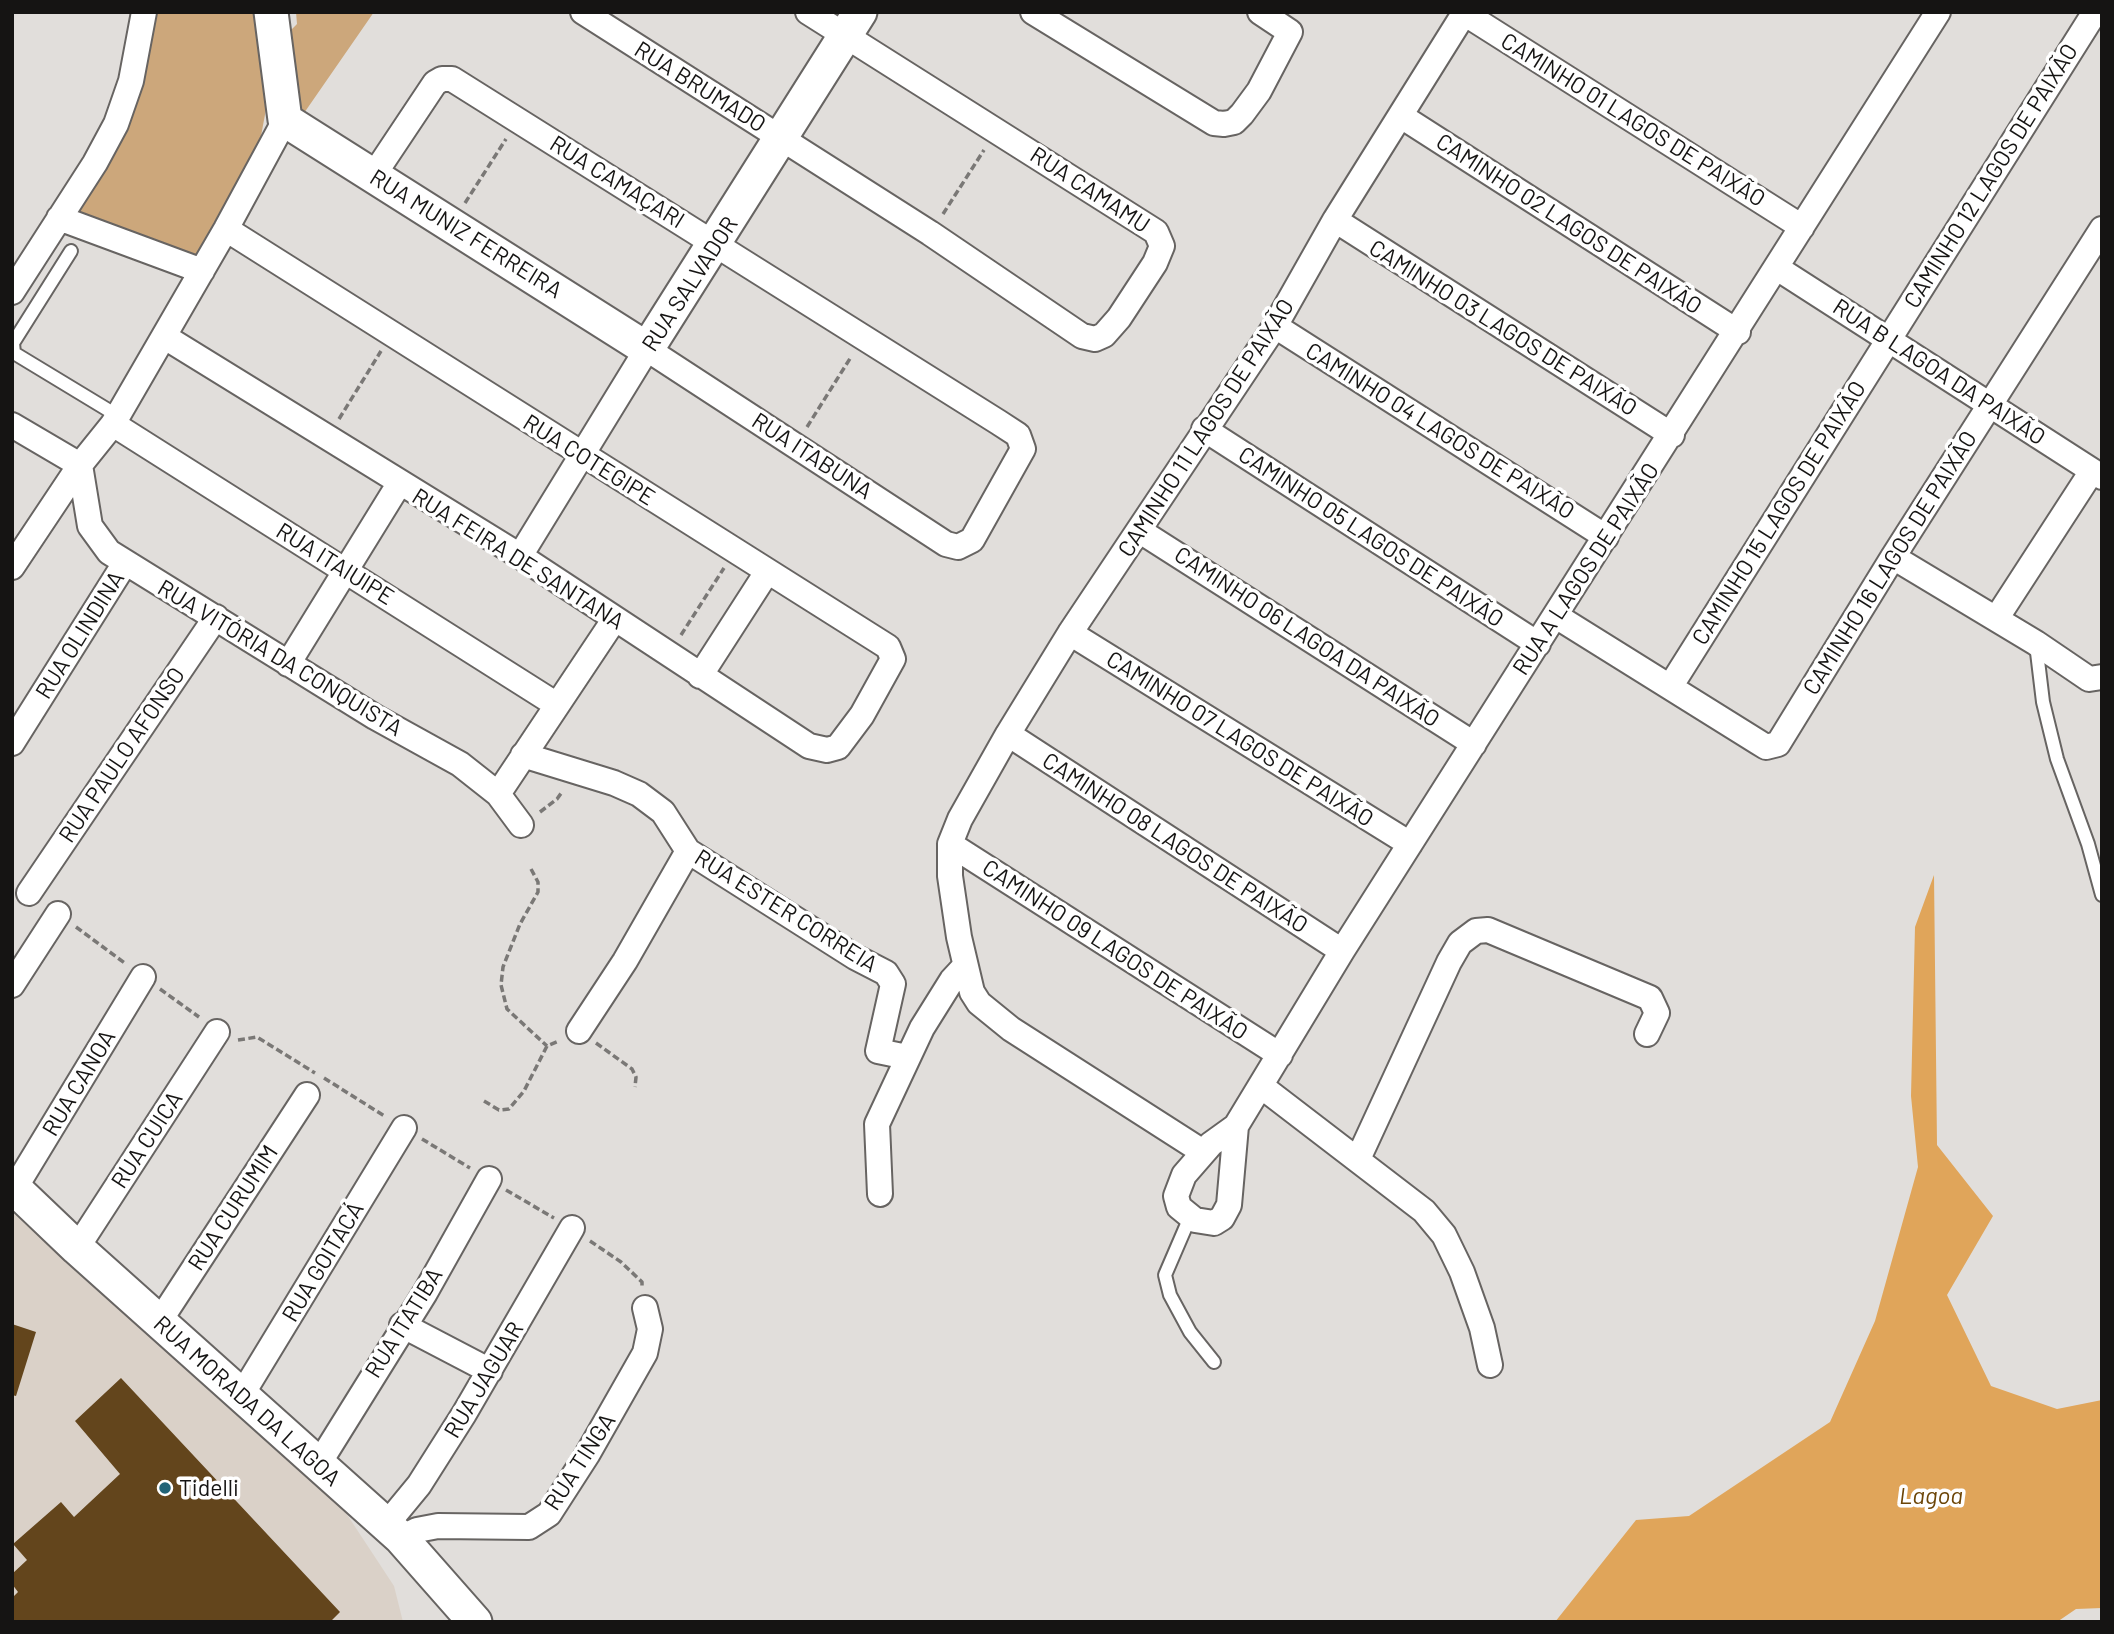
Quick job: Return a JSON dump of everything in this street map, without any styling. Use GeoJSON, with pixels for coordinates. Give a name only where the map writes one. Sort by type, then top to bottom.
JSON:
{"type":"FeatureCollection","features":[{"type":"Feature","properties":{"kind":"street"},"geometry":{"type":"LineString","coordinates":[[12,292],[95,163],[116,124],[131,81],[144,12]]}},
{"type":"Feature","properties":{"kind":"street"},"geometry":{"type":"LineString","coordinates":[[12,567],[80,465],[115,420],[165,337],[285,120],[271,12]]}},
{"type":"Feature","properties":{"kind":"street","name":"RUA BRUMADO"},"geometry":{"type":"LineString","coordinates":[[583,12],[782,139]]}},
{"type":"Feature","properties":{"kind":"street"},"geometry":{"type":"LineString","coordinates":[[808,12],[853,24]]}},
{"type":"Feature","properties":{"kind":"street"},"geometry":{"type":"LineString","coordinates":[[1033,12],[1060,19],[1214,123],[1234,122],[1242,114],[1259,91],[1290,32],[1260,12]]}},
{"type":"Feature","properties":{"kind":"street","name":"RUA A LAGOS DE PAIXÃO"},"geometry":{"type":"LineString","coordinates":[[1236,1126],[1231,1193],[1225,1213],[1214,1223],[1203,1223],[1190,1217],[1179,1207],[1176,1196],[1184,1175],[1203,1152],[1236,1126],[1342,951],[1738,332],[1938,12]]}},
{"type":"Feature","properties":{"kind":"street","name":"CAMINHO 12 LAGOS DE PAIXÃO"},"geometry":{"type":"LineString","coordinates":[[1888,339],[2095,12]]}},
{"type":"Feature","properties":{"kind":"street","name":"CAMINHO 01 LAGOS DE PAIXÃO"},"geometry":{"type":"LineString","coordinates":[[1464,13],[1802,227]]}},
{"type":"Feature","properties":{"kind":"street","name":"CAMINHO 11 LAGOS DE PAIXÃO"},"geometry":{"type":"LineString","coordinates":[[950,844],[960,819],[1008,734],[1204,429],[1275,326],[1335,220],[1464,13]]}},
{"type":"Feature","properties":{"kind":"street","name":"RUA SALVADOR"},"geometry":{"type":"LineString","coordinates":[[520,556],[647,349],[853,24]]}},
{"type":"Feature","properties":{"kind":"street","name":"RUA CAMAMU"},"geometry":{"type":"LineString","coordinates":[[782,139],[930,233],[1082,336],[1095,339],[1104,335],[1119,318],[1160,251],[1161,240],[1156,232],[997,130],[853,24]]}},
{"type":"Feature","properties":{"kind":"street","name":"RUA CAMAÇARI"},"geometry":{"type":"LineString","coordinates":[[373,176],[438,80],[456,81],[1018,435],[1023,449],[976,534]]}},
{"type":"Feature","properties":{"kind":"street","name":"CAMINHO 02 LAGOS DE PAIXÃO"},"geometry":{"type":"LineString","coordinates":[[1401,116],[1738,332]]}},
{"type":"Feature","properties":{"kind":"street","name":"RUA MUNIZ FERREIRA"},"geometry":{"type":"LineString","coordinates":[[285,120],[452,223],[647,349]]}},
{"type":"Feature","properties":{"kind":"street"},"geometry":{"type":"LineString","coordinates":[[59,218],[202,271]]}},
{"type":"Feature","properties":{"kind":"street","name":"CAMINHO 03 LAGOS DE PAIXÃO"},"geometry":{"type":"LineString","coordinates":[[1335,220],[1672,435]]}},
{"type":"Feature","properties":{"kind":"street","name":"RUA COTEGIPE"},"geometry":{"type":"LineString","coordinates":[[226,229],[891,651],[893,659],[863,715]]}},
{"type":"Feature","properties":{"kind":"street","name":"CAMINHO 16 LAGOS DE PAIXÃO"},"geometry":{"type":"LineString","coordinates":[[1556,616],[1766,747],[1778,744],[1989,404],[2102,229]]}},
{"type":"Feature","properties":{"kind":"street","name":"RUA B LAGOA DA PAIXÃO"},"geometry":{"type":"LineString","coordinates":[[1777,268],[2097,474]]}},
{"type":"Feature","properties":{"kind":"street","name":"CAMINHO 04 LAGOS DE PAIXÃO"},"geometry":{"type":"LineString","coordinates":[[1275,326],[1606,537]]}},
{"type":"Feature","properties":{"kind":"street","name":"RUA FEIRA DE SANTANA"},"geometry":{"type":"LineString","coordinates":[[165,337],[326,439],[520,556],[669,656],[819,749],[838,747],[863,715]]}},
{"type":"Feature","properties":{"kind":"street","name":"CAMINHO 15 LAGOS DE PAIXÃO"},"geometry":{"type":"LineString","coordinates":[[1670,687],[1888,339]]}},
{"type":"Feature","properties":{"kind":"street","name":"RUA ITABUNA"},"geometry":{"type":"LineString","coordinates":[[647,349],[946,544],[958,547],[967,545],[976,534]]}},
{"type":"Feature","properties":{"kind":"street","name":"RUA ITAIUIPE"},"geometry":{"type":"LineString","coordinates":[[115,420],[557,705]]}},
{"type":"Feature","properties":{"kind":"street"},"geometry":{"type":"LineString","coordinates":[[12,425],[80,465]]}},
{"type":"Feature","properties":{"kind":"street","name":"CAMINHO 05 LAGOS DE PAIXÃO"},"geometry":{"type":"LineString","coordinates":[[1204,429],[1538,645]]}},
{"type":"Feature","properties":{"kind":"street","name":"RUA VITÓRIA DA CONQUISTA"},"geometry":{"type":"LineString","coordinates":[[80,465],[90,526],[108,552],[288,664],[460,764],[498,793],[521,825]]}},
{"type":"Feature","properties":{"kind":"street"},"geometry":{"type":"LineString","coordinates":[[1996,619],[2097,474]]}},
{"type":"Feature","properties":{"kind":"street"},"geometry":{"type":"LineString","coordinates":[[288,664],[399,484]]}},
{"type":"Feature","properties":{"kind":"street","name":"CAMINHO 06 LAGOA DA PAIXÃO"},"geometry":{"type":"LineString","coordinates":[[1140,531],[1474,744]]}},
{"type":"Feature","properties":{"kind":"street"},"geometry":{"type":"LineString","coordinates":[[1893,557],[2036,643],[2089,679],[2102,677]]}},
{"type":"Feature","properties":{"kind":"street","name":"RUA OLINDINA"},"geometry":{"type":"LineString","coordinates":[[12,743],[125,563]]}},
{"type":"Feature","properties":{"kind":"street"},"geometry":{"type":"LineString","coordinates":[[700,676],[767,572]]}},
{"type":"Feature","properties":{"kind":"street","name":"RUA PAULO AFONSO"},"geometry":{"type":"LineString","coordinates":[[29,893],[216,617]]}},
{"type":"Feature","properties":{"kind":"street"},"geometry":{"type":"LineString","coordinates":[[498,793],[614,620]]}},
{"type":"Feature","properties":{"kind":"street","name":"CAMINHO 07 LAGOS DE PAIXÃO"},"geometry":{"type":"LineString","coordinates":[[1070,634],[1410,844]]}},
{"type":"Feature","properties":{"kind":"street","name":"CAMINHO 08 LAGOS DE PAIXÃO"},"geometry":{"type":"LineString","coordinates":[[1008,734],[1342,951]]}},
{"type":"Feature","properties":{"kind":"street","name":"RUA ESTER CORREIA"},"geometry":{"type":"LineString","coordinates":[[523,755],[626,787],[652,802],[675,827],[688,851],[855,957],[890,976],[893,984],[878,1051],[907,1057]]}},
{"type":"Feature","properties":{"kind":"street"},"geometry":{"type":"LineString","coordinates":[[950,844],[950,876],[972,992],[995,1018],[1203,1152]]}},
{"type":"Feature","properties":{"kind":"street","name":"CAMINHO 09 LAGOS DE PAIXÃO"},"geometry":{"type":"LineString","coordinates":[[950,844],[1280,1055]]}},
{"type":"Feature","properties":{"kind":"street"},"geometry":{"type":"LineString","coordinates":[[579,1031],[625,961],[688,851]]}},
{"type":"Feature","properties":{"kind":"street"},"geometry":{"type":"LineString","coordinates":[[12,985],[58,914]]}},
{"type":"Feature","properties":{"kind":"street"},"geometry":{"type":"LineString","coordinates":[[1358,1159],[1449,962],[1460,943],[1476,931],[1488,930],[1650,998],[1657,1013],[1647,1034]]}},
{"type":"Feature","properties":{"kind":"street"},"geometry":{"type":"LineString","coordinates":[[880,1194],[875,1130],[907,1057],[952,980],[965,966]]}},
{"type":"Feature","properties":{"kind":"street","name":"RUA CANOA"},"geometry":{"type":"LineString","coordinates":[[14,1187],[143,977]]}},
{"type":"Feature","properties":{"kind":"street","name":"RUA CUICA"},"geometry":{"type":"LineString","coordinates":[[77,1248],[217,1032]]}},
{"type":"Feature","properties":{"kind":"street"},"geometry":{"type":"LineString","coordinates":[[1261,1086],[1424,1211],[1444,1235],[1466,1283],[1490,1365]]}},
{"type":"Feature","properties":{"kind":"street","name":"RUA CURUMIM"},"geometry":{"type":"LineString","coordinates":[[159,1322],[307,1095]]}},
{"type":"Feature","properties":{"kind":"street","name":"RUA GOITACÁ"},"geometry":{"type":"LineString","coordinates":[[241,1396],[404,1128]]}},
{"type":"Feature","properties":{"kind":"street","name":"RUA ITATIBA"},"geometry":{"type":"LineString","coordinates":[[318,1465],[402,1325],[425,1293],[489,1180]]}},
{"type":"Feature","properties":{"kind":"street","name":"RUA MORADA DA LAGOA"},"geometry":{"type":"LineString","coordinates":[[14,1187],[77,1248],[393,1531],[475,1622]]}},
{"type":"Feature","properties":{"kind":"street","name":"RUA JAGUAR"},"geometry":{"type":"LineString","coordinates":[[393,1531],[490,1371],[572,1228]]}},
{"type":"Feature","properties":{"kind":"street","name":"RUA TINGA"},"geometry":{"type":"LineString","coordinates":[[393,1531],[438,1526],[523,1528],[542,1521],[587,1455],[645,1353],[650,1329],[645,1308]]}},
{"type":"Feature","properties":{"kind":"street"},"geometry":{"type":"LineString","coordinates":[[402,1325],[490,1371]]}},
{"type":"Feature","properties":{"kind":"lane"},"geometry":{"type":"LineString","coordinates":[[71,251],[13,343],[14,353],[115,420]]}},
{"type":"Feature","properties":{"kind":"lane"},"geometry":{"type":"LineString","coordinates":[[2036,643],[2043,702],[2057,759],[2088,844],[2102,895]]}},
{"type":"Feature","properties":{"kind":"lane"},"geometry":{"type":"LineString","coordinates":[[1190,1217],[1165,1275],[1170,1295],[1190,1332],[1214,1362]]}},
{"type":"Feature","properties":{"kind":"path"},"geometry":{"type":"LineString","coordinates":[[452,223],[519,120]]}},
{"type":"Feature","properties":{"kind":"path"},"geometry":{"type":"LineString","coordinates":[[930,233],[997,130]]}},
{"type":"Feature","properties":{"kind":"path"},"geometry":{"type":"LineString","coordinates":[[326,439],[392,334]]}},
{"type":"Feature","properties":{"kind":"path"},"geometry":{"type":"LineString","coordinates":[[796,445],[863,337]]}},
{"type":"Feature","properties":{"kind":"path"},"geometry":{"type":"LineString","coordinates":[[669,656],[734,551]]}},
{"type":"Feature","properties":{"kind":"path"},"geometry":{"type":"LineString","coordinates":[[521,825],[557,800],[575,772]]}},
{"type":"Feature","properties":{"kind":"path"},"geometry":{"type":"LineString","coordinates":[[531,869],[538,882],[538,892],[520,924],[503,967],[500,985],[507,1009],[547,1046]]}},
{"type":"Feature","properties":{"kind":"path"},"geometry":{"type":"LineString","coordinates":[[484,1101],[499,1110],[509,1109],[524,1091],[547,1046],[579,1031],[632,1069],[636,1077],[635,1087]]}},
{"type":"Feature","properties":{"kind":"path"},"geometry":{"type":"LineString","coordinates":[[217,1032],[233,1041],[257,1037],[572,1228],[621,1262],[642,1282],[645,1308]]}},
{"type":"Feature","properties":{"kind":"shaded area"},"geometry":{"type":"Polygon","coordinates":[[[153,12],[255,12],[267,104],[261,136],[197,259],[77,215],[121,128],[153,12]]]}},
{"type":"Feature","properties":{"kind":"shaded area"},"geometry":{"type":"Polygon","coordinates":[[[296,12],[374,12],[302,116],[284,37],[297,24],[296,12]]]}},
{"type":"Feature","properties":{"kind":"shaded area"},"geometry":{"type":"Polygon","coordinates":[[[12,1210],[346,1513],[394,1586],[403,1622],[12,1622],[12,1210]]]}},
{"type":"Feature","properties":{"kind":"water","name":"Lagoa"},"geometry":{"type":"Polygon","coordinates":[[[1934,875],[1937,1145],[1993,1216],[1947,1295],[1991,1386],[2057,1409],[2102,1400],[2102,1608],[2076,1609],[2057,1622],[1555,1622],[1636,1520],[1689,1516],[1830,1422],[1875,1321],[1918,1167],[1911,1096],[1915,927],[1934,875]]]}},
{"type":"Feature","properties":{"kind":"building"},"geometry":{"type":"Polygon","coordinates":[[[12,1324],[36,1332],[16,1396],[12,1395],[12,1324]]]}},
{"type":"Feature","properties":{"kind":"building","name":"Tidelli"},"geometry":{"type":"Polygon","coordinates":[[[121,1378],[340,1612],[330,1622],[12,1622],[12,1598],[18,1592],[12,1584],[12,1574],[27,1560],[13,1544],[61,1502],[74,1517],[120,1474],[75,1421],[121,1378]]]}},
{"type":"Feature","properties":{"kind":"place","name":"Tidelli"},"geometry":{"type":"Point","coordinates":[165,1488]}}]}
